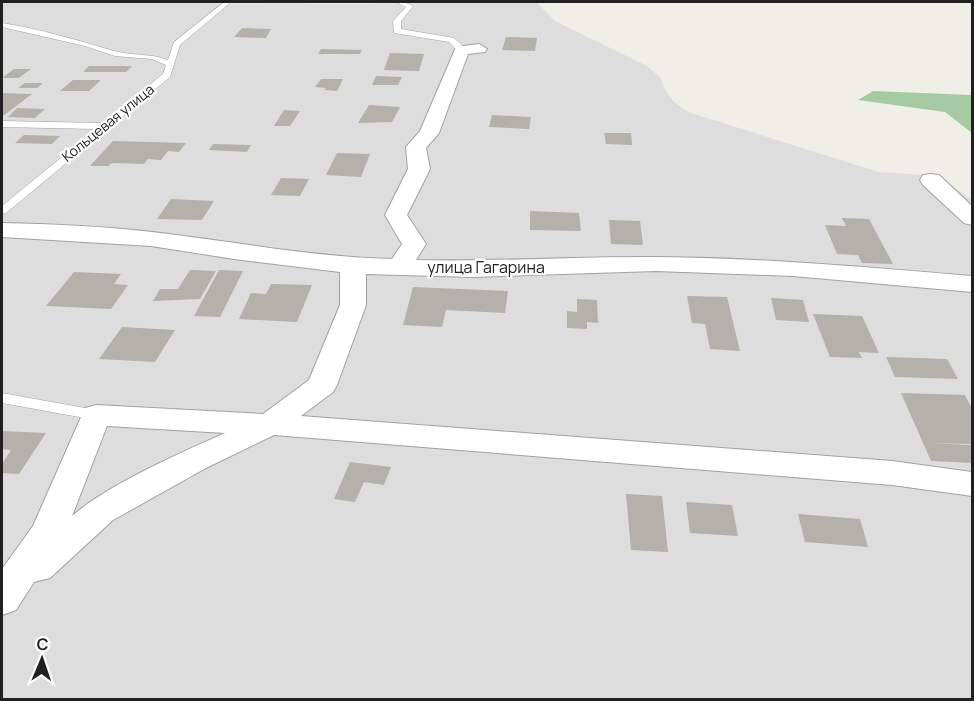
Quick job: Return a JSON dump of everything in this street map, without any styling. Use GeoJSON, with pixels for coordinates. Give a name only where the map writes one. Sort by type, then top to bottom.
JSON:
{"type":"FeatureCollection","features":[{"type":"Feature","properties":{"kind":"street"},"geometry":{"type":"LineString","coordinates":[[399,267],[414,244],[396,215],[419,169],[416,147],[429,133],[470,49]]}},
{"type":"Feature","properties":{"kind":"street"},"geometry":{"type":"LineString","coordinates":[[931,180],[972,218]]}},
{"type":"Feature","properties":{"kind":"street","name":"улица Гагарина"},"geometry":{"type":"LineString","coordinates":[[2,230],[152,239],[234,252],[353,266],[472,269],[657,264],[794,268],[972,284]]}},
{"type":"Feature","properties":{"kind":"street"},"geometry":{"type":"LineString","coordinates":[[4,597],[101,511],[195,460],[268,425],[322,385],[353,305],[353,266]]}},
{"type":"Feature","properties":{"kind":"street"},"geometry":{"type":"LineString","coordinates":[[4,597],[48,532],[96,415],[268,425],[880,472],[972,484]]}},
{"type":"Feature","properties":{"kind":"lane","name":"Кольцевая улица"},"geometry":{"type":"LineString","coordinates":[[2,211],[167,75],[177,44],[228,2]]}},
{"type":"Feature","properties":{"kind":"lane"},"geometry":{"type":"LineString","coordinates":[[399,2],[410,6],[397,21],[397,31],[451,40],[470,49]]}},
{"type":"Feature","properties":{"kind":"lane"},"geometry":{"type":"LineString","coordinates":[[2,25],[87,44],[115,54],[153,57],[170,64]]}},
{"type":"Feature","properties":{"kind":"lane"},"geometry":{"type":"LineString","coordinates":[[2,124],[103,126]]}},
{"type":"Feature","properties":{"kind":"lane"},"geometry":{"type":"LineString","coordinates":[[2,398],[96,415]]}},
{"type":"Feature","properties":{"kind":"shaded area"},"geometry":{"type":"Polygon","coordinates":[[[2,2],[352,4],[536,2],[555,21],[647,66],[660,77],[664,88],[674,102],[688,112],[878,172],[939,176],[972,200],[972,699],[2,699],[2,2]]]}},
{"type":"Feature","properties":{"kind":"green space"},"geometry":{"type":"Polygon","coordinates":[[[873,91],[972,95],[972,133],[945,112],[858,100],[873,91]]]}},
{"type":"Feature","properties":{"kind":"building"},"geometry":{"type":"Polygon","coordinates":[[[242,28],[271,29],[266,38],[234,37],[242,28]]]}},
{"type":"Feature","properties":{"kind":"building"},"geometry":{"type":"Polygon","coordinates":[[[506,37],[537,38],[535,51],[502,50],[506,37]]]}},
{"type":"Feature","properties":{"kind":"building"},"geometry":{"type":"Polygon","coordinates":[[[321,49],[362,50],[360,54],[318,54],[321,49]]]}},
{"type":"Feature","properties":{"kind":"building"},"geometry":{"type":"Polygon","coordinates":[[[390,53],[424,54],[419,71],[384,70],[390,53]]]}},
{"type":"Feature","properties":{"kind":"building"},"geometry":{"type":"Polygon","coordinates":[[[89,66],[132,66],[126,72],[83,72],[89,66]]]}},
{"type":"Feature","properties":{"kind":"building"},"geometry":{"type":"Polygon","coordinates":[[[14,69],[31,69],[19,78],[2,78],[14,69]]]}},
{"type":"Feature","properties":{"kind":"building"},"geometry":{"type":"Polygon","coordinates":[[[376,76],[402,77],[398,85],[372,85],[376,76]]]}},
{"type":"Feature","properties":{"kind":"building"},"geometry":{"type":"Polygon","coordinates":[[[321,79],[343,79],[337,91],[315,87],[321,79]]]}},
{"type":"Feature","properties":{"kind":"building"},"geometry":{"type":"Polygon","coordinates":[[[73,80],[101,80],[89,91],[60,91],[73,80]]]}},
{"type":"Feature","properties":{"kind":"building"},"geometry":{"type":"Polygon","coordinates":[[[25,83],[43,83],[37,88],[18,88],[25,83]]]}},
{"type":"Feature","properties":{"kind":"building"},"geometry":{"type":"Polygon","coordinates":[[[2,93],[32,94],[2,116],[2,93]]]}},
{"type":"Feature","properties":{"kind":"building"},"geometry":{"type":"Polygon","coordinates":[[[369,105],[400,107],[392,122],[358,123],[369,105]]]}},
{"type":"Feature","properties":{"kind":"building"},"geometry":{"type":"Polygon","coordinates":[[[17,108],[45,109],[35,118],[8,117],[17,108]]]}},
{"type":"Feature","properties":{"kind":"building"},"geometry":{"type":"Polygon","coordinates":[[[284,110],[300,111],[290,126],[274,126],[284,110]]]}},
{"type":"Feature","properties":{"kind":"building"},"geometry":{"type":"Polygon","coordinates":[[[492,115],[531,117],[529,129],[489,127],[492,115]]]}},
{"type":"Feature","properties":{"kind":"building"},"geometry":{"type":"Polygon","coordinates":[[[604,133],[631,133],[632,145],[606,144],[604,133]]]}},
{"type":"Feature","properties":{"kind":"building"},"geometry":{"type":"Polygon","coordinates":[[[24,135],[60,136],[52,144],[15,143],[24,135]]]}},
{"type":"Feature","properties":{"kind":"building"},"geometry":{"type":"Polygon","coordinates":[[[113,141],[186,143],[179,152],[168,151],[161,160],[148,159],[144,164],[112,163],[108,166],[90,166],[113,141]]]}},
{"type":"Feature","properties":{"kind":"building"},"geometry":{"type":"Polygon","coordinates":[[[213,144],[251,145],[247,152],[209,150],[213,144]]]}},
{"type":"Feature","properties":{"kind":"building"},"geometry":{"type":"Polygon","coordinates":[[[337,153],[370,154],[361,177],[326,175],[337,153]]]}},
{"type":"Feature","properties":{"kind":"building"},"geometry":{"type":"Polygon","coordinates":[[[281,178],[309,179],[300,196],[271,195],[281,178]]]}},
{"type":"Feature","properties":{"kind":"building"},"geometry":{"type":"Polygon","coordinates":[[[171,199],[214,201],[202,220],[157,219],[171,199]]]}},
{"type":"Feature","properties":{"kind":"building"},"geometry":{"type":"Polygon","coordinates":[[[530,211],[579,213],[581,231],[530,230],[530,211]]]}},
{"type":"Feature","properties":{"kind":"building"},"geometry":{"type":"Polygon","coordinates":[[[842,218],[869,219],[893,264],[862,263],[858,255],[837,254],[825,225],[846,226],[842,218]]]}},
{"type":"Feature","properties":{"kind":"building"},"geometry":{"type":"Polygon","coordinates":[[[609,220],[640,221],[643,245],[611,244],[609,220]]]}},
{"type":"Feature","properties":{"kind":"building"},"geometry":{"type":"Polygon","coordinates":[[[190,270],[216,271],[200,299],[153,301],[160,289],[178,289],[190,270]]]}},
{"type":"Feature","properties":{"kind":"building"},"geometry":{"type":"Polygon","coordinates":[[[219,270],[243,271],[220,317],[194,316],[219,270]]]}},
{"type":"Feature","properties":{"kind":"building"},"geometry":{"type":"Polygon","coordinates":[[[74,272],[121,274],[114,284],[128,285],[111,309],[46,306],[74,272]]]}},
{"type":"Feature","properties":{"kind":"building"},"geometry":{"type":"Polygon","coordinates":[[[271,284],[312,285],[297,322],[239,319],[251,293],[266,294],[271,284]]]}},
{"type":"Feature","properties":{"kind":"building"},"geometry":{"type":"Polygon","coordinates":[[[413,287],[508,291],[505,313],[446,310],[442,327],[403,325],[413,287]]]}},
{"type":"Feature","properties":{"kind":"building"},"geometry":{"type":"Polygon","coordinates":[[[687,296],[727,297],[740,351],[710,349],[705,324],[692,323],[687,296]]]}},
{"type":"Feature","properties":{"kind":"building"},"geometry":{"type":"Polygon","coordinates":[[[771,298],[803,300],[809,322],[776,320],[771,298]]]}},
{"type":"Feature","properties":{"kind":"building"},"geometry":{"type":"Polygon","coordinates":[[[577,299],[597,300],[598,323],[587,322],[587,329],[567,328],[567,311],[577,312],[577,299]]]}},
{"type":"Feature","properties":{"kind":"building"},"geometry":{"type":"Polygon","coordinates":[[[813,314],[862,316],[879,353],[859,352],[862,358],[830,357],[813,314]]]}},
{"type":"Feature","properties":{"kind":"building"},"geometry":{"type":"Polygon","coordinates":[[[122,327],[175,330],[155,362],[99,359],[122,327]]]}},
{"type":"Feature","properties":{"kind":"building"},"geometry":{"type":"Polygon","coordinates":[[[886,357],[947,359],[958,379],[895,377],[886,357]]]}},
{"type":"Feature","properties":{"kind":"building"},"geometry":{"type":"Polygon","coordinates":[[[901,393],[965,395],[972,409],[972,444],[929,443],[972,445],[972,463],[931,461],[901,393]]]}},
{"type":"Feature","properties":{"kind":"building"},"geometry":{"type":"Polygon","coordinates":[[[2,431],[46,433],[19,474],[2,473],[2,464],[11,450],[2,449],[2,431]]]}},
{"type":"Feature","properties":{"kind":"building"},"geometry":{"type":"Polygon","coordinates":[[[350,462],[391,467],[384,485],[364,482],[355,502],[334,499],[350,462]]]}},
{"type":"Feature","properties":{"kind":"building"},"geometry":{"type":"Polygon","coordinates":[[[626,494],[662,496],[668,552],[631,550],[626,494]]]}},
{"type":"Feature","properties":{"kind":"building"},"geometry":{"type":"Polygon","coordinates":[[[686,502],[732,505],[738,536],[690,533],[686,502]]]}},
{"type":"Feature","properties":{"kind":"building"},"geometry":{"type":"Polygon","coordinates":[[[798,514],[860,519],[868,547],[805,542],[798,514]]]}}]}
